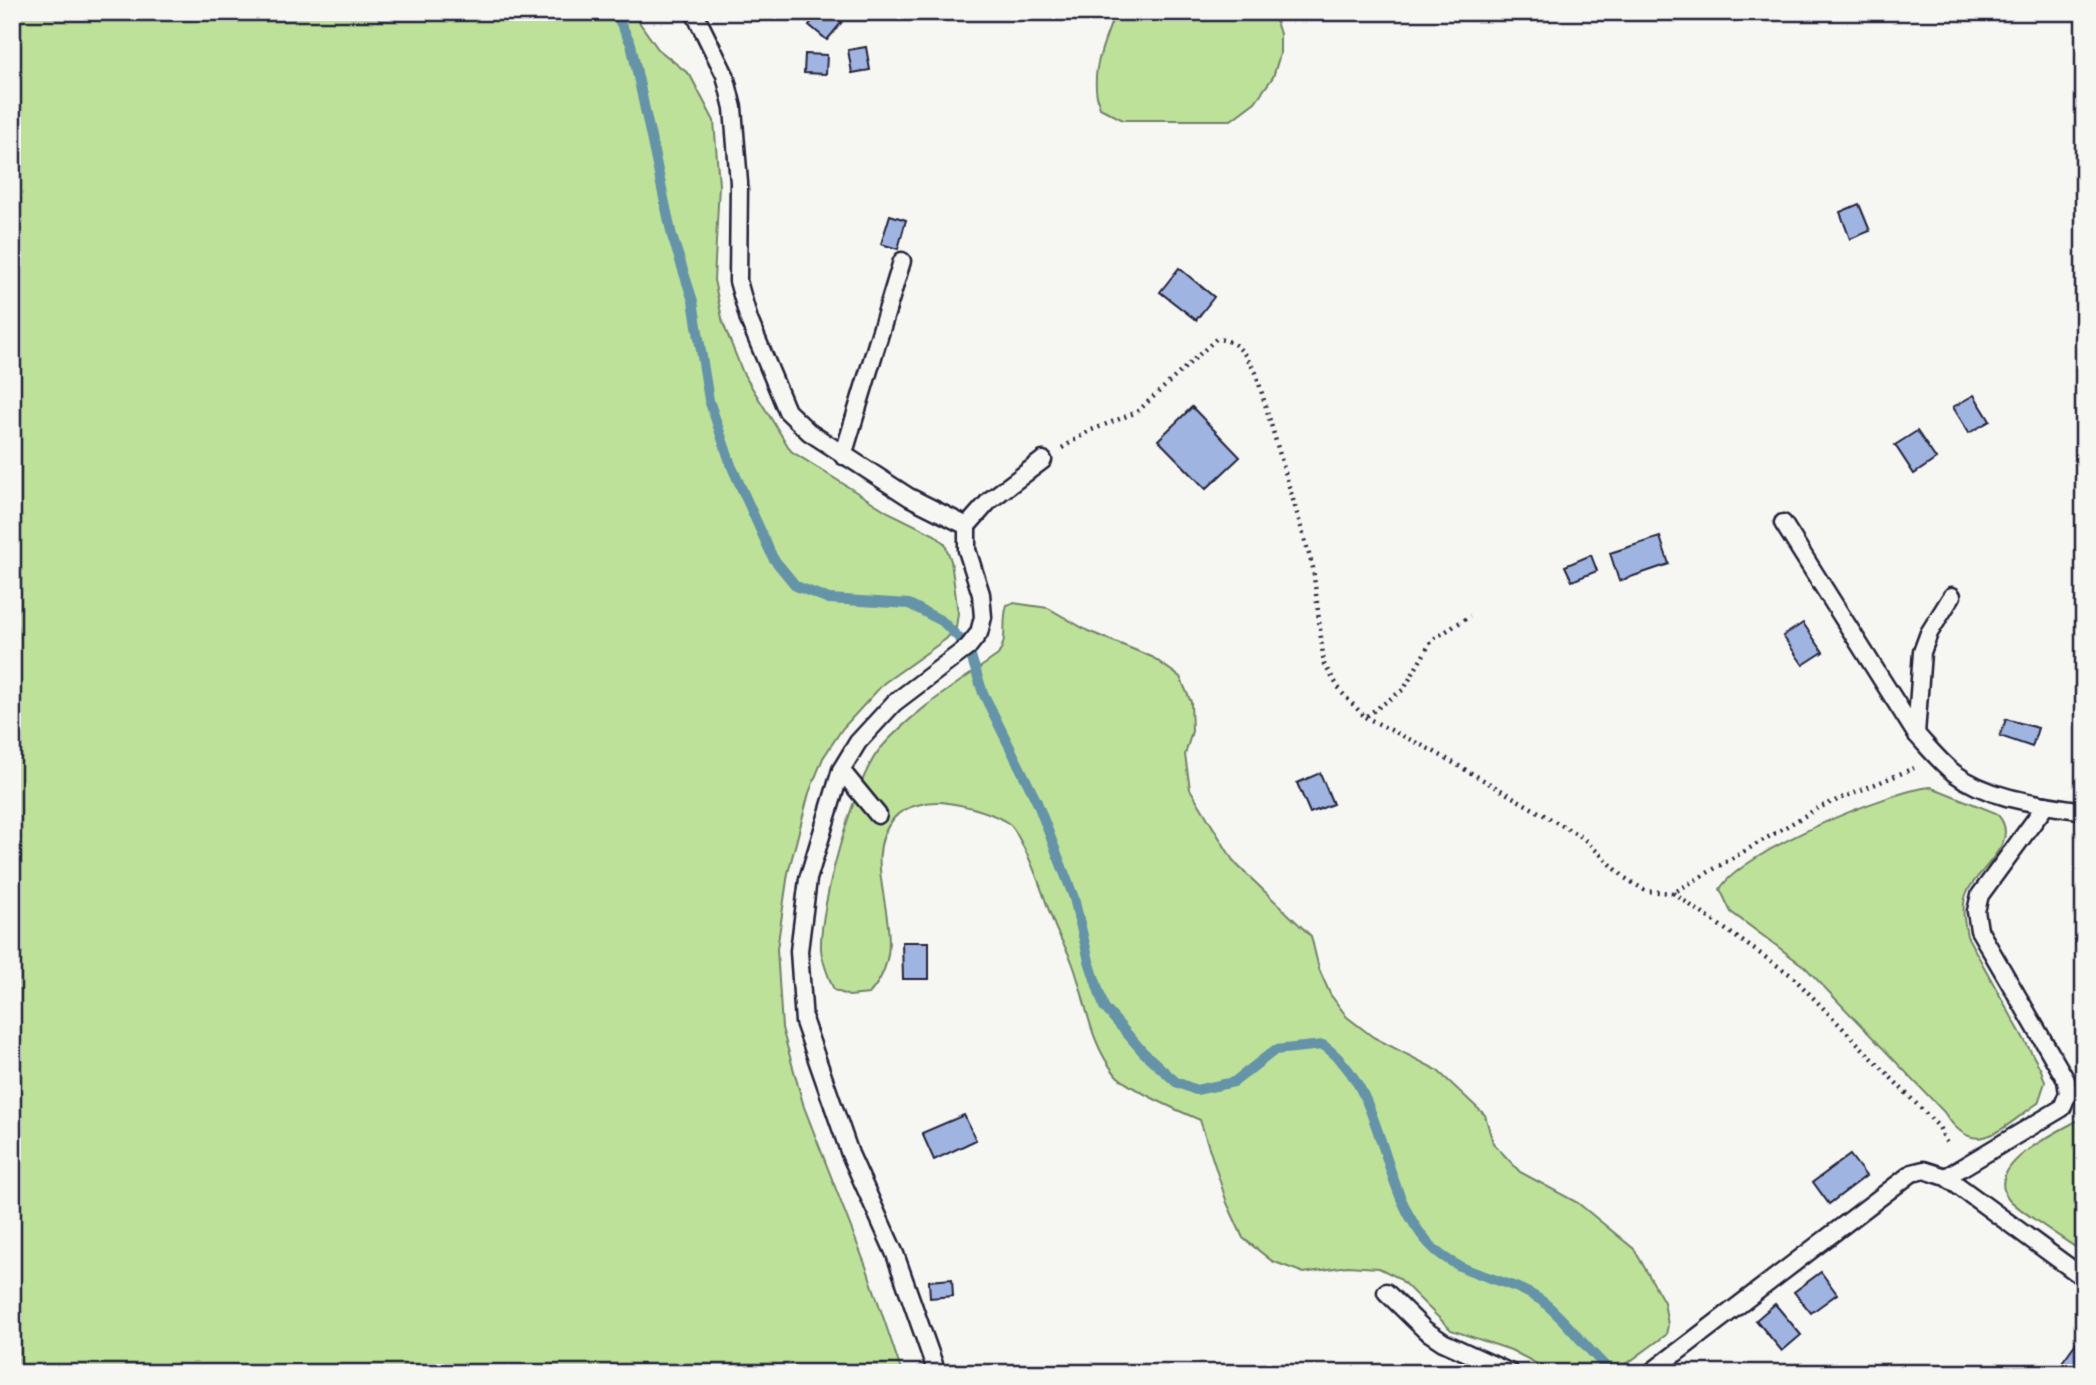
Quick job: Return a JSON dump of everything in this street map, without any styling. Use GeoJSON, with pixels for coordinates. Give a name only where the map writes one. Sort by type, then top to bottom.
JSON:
{"type":"FeatureCollection","features":[{"type":"Feature","properties":{"kind":"lane"},"geometry":{"type":"LineString","coordinates":[[694,12],[725,75],[733,108],[739,183],[738,281],[748,320],[787,411],[809,432],[843,456],[909,497],[967,526]]}},
{"type":"Feature","properties":{"kind":"lane"},"geometry":{"type":"LineString","coordinates":[[843,456],[902,261]]}},
{"type":"Feature","properties":{"kind":"lane"},"geometry":{"type":"LineString","coordinates":[[937,1373],[895,1254],[850,1154],[804,1022],[799,951],[808,879],[841,770],[858,742],[894,704],[968,647],[979,633],[983,617],[981,594],[967,550],[967,526],[990,500],[1043,460]]}},
{"type":"Feature","properties":{"kind":"lane"},"geometry":{"type":"LineString","coordinates":[[1783,523],[1916,734],[1936,756],[1954,773],[1977,786],[2011,799],[2084,811]]}},
{"type":"Feature","properties":{"kind":"lane"},"geometry":{"type":"LineString","coordinates":[[1916,734],[1922,652],[1952,596]]}},
{"type":"Feature","properties":{"kind":"lane"},"geometry":{"type":"LineString","coordinates":[[841,770],[878,815]]}},
{"type":"Feature","properties":{"kind":"lane"},"geometry":{"type":"LineString","coordinates":[[1946,1177],[2063,1108],[2068,1093],[2066,1080],[1979,930],[1976,911],[1980,895],[2046,805]]}},
{"type":"Feature","properties":{"kind":"lane"},"geometry":{"type":"LineString","coordinates":[[1650,1373],[1913,1173],[1924,1170],[1946,1177],[2084,1278]]}},
{"type":"Feature","properties":{"kind":"lane"},"geometry":{"type":"LineString","coordinates":[[1386,1292],[1425,1330],[1443,1342],[1511,1373]]}},
{"type":"Feature","properties":{"kind":"path"},"geometry":{"type":"LineString","coordinates":[[1043,460],[1089,431],[1138,412],[1216,340],[1229,340],[1241,348],[1256,373],[1313,568],[1324,664],[1342,693],[1365,716],[1444,757],[1582,837],[1625,878],[1646,891],[1673,893],[1791,975],[1939,1127],[1947,1143],[1949,1161],[1946,1177]]}},
{"type":"Feature","properties":{"kind":"path"},"geometry":{"type":"LineString","coordinates":[[1365,716],[1404,689],[1432,640],[1470,616]]}},
{"type":"Feature","properties":{"kind":"path"},"geometry":{"type":"LineString","coordinates":[[1673,893],[1818,808],[1896,778],[1936,756]]}},
{"type":"Feature","properties":{"kind":"green space"},"geometry":{"type":"Polygon","coordinates":[[[12,12],[632,12],[658,49],[690,75],[714,121],[719,185],[714,280],[723,323],[743,373],[791,451],[888,512],[935,535],[945,544],[951,561],[958,613],[956,628],[946,639],[884,683],[842,729],[823,758],[809,793],[788,873],[777,949],[782,1028],[804,1107],[867,1269],[902,1373],[12,1373],[12,12]]]}},
{"type":"Feature","properties":{"kind":"green space"},"geometry":{"type":"Polygon","coordinates":[[[1115,12],[1273,12],[1280,34],[1280,54],[1273,77],[1255,102],[1231,120],[1123,120],[1100,108],[1096,83],[1099,59],[1115,12]]]}},
{"type":"Feature","properties":{"kind":"green space"},"geometry":{"type":"Polygon","coordinates":[[[1013,603],[1048,608],[1088,631],[1152,657],[1180,677],[1191,702],[1192,731],[1185,755],[1190,789],[1234,862],[1311,936],[1319,969],[1330,994],[1347,1017],[1373,1037],[1437,1070],[1485,1115],[1493,1143],[1520,1172],[1578,1203],[1634,1249],[1664,1302],[1668,1325],[1666,1335],[1629,1362],[1601,1373],[1554,1373],[1511,1350],[1451,1330],[1399,1278],[1379,1268],[1347,1266],[1304,1273],[1272,1261],[1243,1238],[1227,1203],[1200,1120],[1132,1087],[1116,1075],[1107,1062],[1094,1035],[1072,962],[1056,929],[1030,859],[1013,828],[994,816],[963,806],[934,802],[912,807],[894,818],[883,838],[880,859],[889,950],[883,972],[869,994],[849,996],[834,990],[821,949],[826,905],[849,815],[870,765],[880,749],[907,722],[998,655],[1003,643],[1007,605],[1013,603]]]}},
{"type":"Feature","properties":{"kind":"green space"},"geometry":{"type":"Polygon","coordinates":[[[1931,787],[1996,813],[2003,823],[2005,833],[2002,844],[1967,892],[1965,925],[1967,936],[2041,1070],[2045,1082],[2038,1103],[2000,1130],[1978,1138],[1955,1127],[1944,1112],[1805,967],[1731,912],[1720,889],[1734,874],[1756,858],[1818,826],[1883,799],[1931,787]]]}},
{"type":"Feature","properties":{"kind":"green space"},"geometry":{"type":"Polygon","coordinates":[[[2084,1117],[2084,1253],[2015,1205],[2003,1186],[2006,1174],[2028,1150],[2084,1117]]]}},
{"type":"Feature","properties":{"kind":"building"},"geometry":{"type":"Polygon","coordinates":[[[819,12],[829,12],[842,22],[827,40],[809,25],[819,12]]]}},
{"type":"Feature","properties":{"kind":"building"},"geometry":{"type":"Polygon","coordinates":[[[866,47],[870,70],[852,73],[848,50],[866,47]]]}},
{"type":"Feature","properties":{"kind":"building"},"geometry":{"type":"Polygon","coordinates":[[[805,54],[827,55],[826,74],[804,73],[805,54]]]}},
{"type":"Feature","properties":{"kind":"building"},"geometry":{"type":"Polygon","coordinates":[[[1859,204],[1870,231],[1850,239],[1840,212],[1859,204]]]}},
{"type":"Feature","properties":{"kind":"building"},"geometry":{"type":"Polygon","coordinates":[[[890,215],[906,220],[898,249],[881,244],[890,215]]]}},
{"type":"Feature","properties":{"kind":"building"},"geometry":{"type":"Polygon","coordinates":[[[1179,268],[1214,297],[1196,320],[1160,292],[1179,268]]]}},
{"type":"Feature","properties":{"kind":"building"},"geometry":{"type":"Polygon","coordinates":[[[1974,395],[1990,421],[1969,433],[1953,407],[1974,395]]]}},
{"type":"Feature","properties":{"kind":"building"},"geometry":{"type":"Polygon","coordinates":[[[1192,407],[1240,457],[1206,489],[1158,440],[1192,407]]]}},
{"type":"Feature","properties":{"kind":"building"},"geometry":{"type":"Polygon","coordinates":[[[1917,431],[1936,459],[1914,474],[1895,445],[1917,431]]]}},
{"type":"Feature","properties":{"kind":"building"},"geometry":{"type":"Polygon","coordinates":[[[1660,537],[1669,564],[1619,581],[1610,553],[1660,537]]]}},
{"type":"Feature","properties":{"kind":"building"},"geometry":{"type":"Polygon","coordinates":[[[1591,555],[1597,571],[1572,581],[1565,566],[1591,555]]]}},
{"type":"Feature","properties":{"kind":"building"},"geometry":{"type":"Polygon","coordinates":[[[1803,623],[1823,652],[1803,665],[1783,636],[1803,623]]]}},
{"type":"Feature","properties":{"kind":"building"},"geometry":{"type":"Polygon","coordinates":[[[2006,719],[2038,728],[2032,747],[2000,736],[2006,719]]]}},
{"type":"Feature","properties":{"kind":"building"},"geometry":{"type":"Polygon","coordinates":[[[1320,773],[1333,804],[1310,813],[1297,783],[1320,773]]]}},
{"type":"Feature","properties":{"kind":"building"},"geometry":{"type":"Polygon","coordinates":[[[902,942],[929,942],[929,979],[903,979],[902,942]]]}},
{"type":"Feature","properties":{"kind":"building"},"geometry":{"type":"Polygon","coordinates":[[[964,1115],[976,1140],[934,1160],[922,1133],[964,1115]]]}},
{"type":"Feature","properties":{"kind":"building"},"geometry":{"type":"Polygon","coordinates":[[[1850,1155],[1866,1176],[1829,1204],[1813,1182],[1850,1155]]]}},
{"type":"Feature","properties":{"kind":"building"},"geometry":{"type":"Polygon","coordinates":[[[1821,1272],[1837,1294],[1811,1313],[1794,1292],[1821,1272]]]}},
{"type":"Feature","properties":{"kind":"building"},"geometry":{"type":"Polygon","coordinates":[[[952,1279],[953,1296],[930,1298],[929,1281],[952,1279]]]}},
{"type":"Feature","properties":{"kind":"building"},"geometry":{"type":"Polygon","coordinates":[[[1775,1304],[1801,1335],[1782,1351],[1756,1320],[1775,1304]]]}},
{"type":"Feature","properties":{"kind":"building"},"geometry":{"type":"Polygon","coordinates":[[[2078,1340],[2084,1344],[2084,1373],[2071,1373],[2060,1365],[2078,1340]]]}},
{"type":"Feature","properties":{"kind":"waterway"},"geometry":{"type":"LineString","coordinates":[[615,12],[631,44],[672,236],[693,301],[709,400],[731,465],[773,558],[796,586],[829,599],[909,604],[942,621],[968,647],[983,693],[1037,802],[1074,898],[1089,961],[1104,1007],[1143,1052],[1176,1082],[1196,1090],[1234,1082],[1275,1050],[1323,1045],[1344,1064],[1360,1087],[1400,1195],[1412,1221],[1429,1244],[1454,1263],[1513,1286],[1542,1301],[1613,1373]]}}]}
